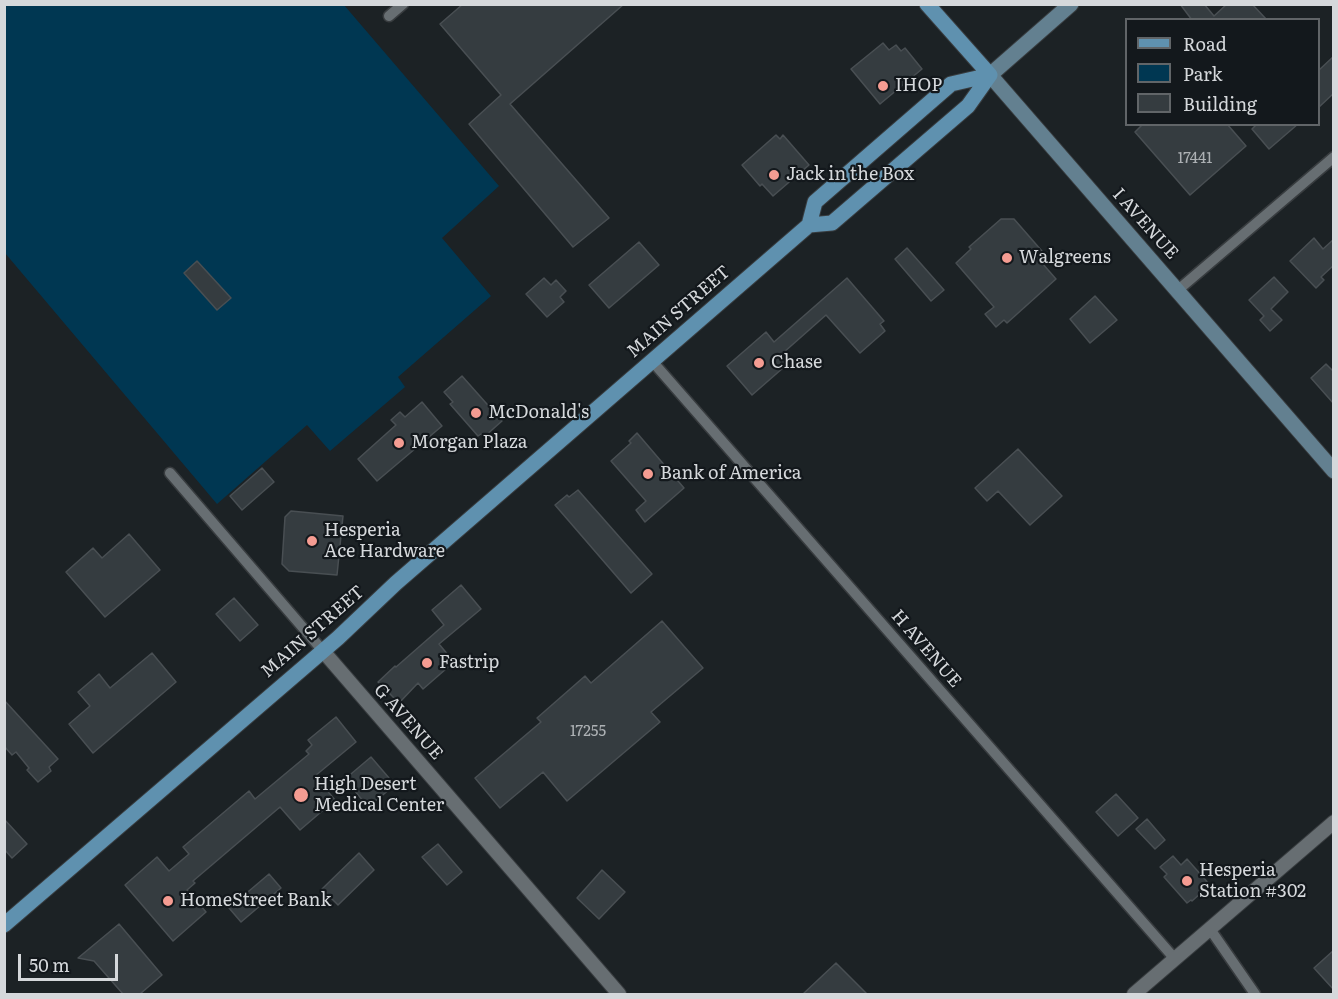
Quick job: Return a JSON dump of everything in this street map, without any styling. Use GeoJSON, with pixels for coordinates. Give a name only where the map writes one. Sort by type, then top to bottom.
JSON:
{"type":"FeatureCollection","features":[{"type":"Feature","properties":{"kind":"main road","name":"I AVENUE"},"geometry":{"type":"LineString","coordinates":[[927,4],[1334,471]]}},
{"type":"Feature","properties":{"kind":"main road","name":"MAIN STREET"},"geometry":{"type":"LineString","coordinates":[[809,225],[832,223],[968,106],[990,75],[1071,4]]}},
{"type":"Feature","properties":{"kind":"main road","name":"MAIN STREET"},"geometry":{"type":"LineString","coordinates":[[4,925],[322,651],[809,225],[815,202],[951,84],[990,75]]}},
{"type":"Feature","properties":{"kind":"street"},"geometry":{"type":"LineString","coordinates":[[389,16],[403,4]]}},
{"type":"Feature","properties":{"kind":"street"},"geometry":{"type":"LineString","coordinates":[[1178,290],[1334,157]]}},
{"type":"Feature","properties":{"kind":"street","name":"H AVENUE"},"geometry":{"type":"LineString","coordinates":[[652,361],[1175,959]]}},
{"type":"Feature","properties":{"kind":"street","name":"G AVENUE"},"geometry":{"type":"LineString","coordinates":[[170,473],[619,994]]}},
{"type":"Feature","properties":{"kind":"street"},"geometry":{"type":"LineString","coordinates":[[1134,994],[1334,822]]}},
{"type":"Feature","properties":{"kind":"street"},"geometry":{"type":"LineString","coordinates":[[1210,929],[1255,994]]}},
{"type":"Feature","properties":{"kind":"green space"},"geometry":{"type":"Polygon","coordinates":[[[4,5],[344,5],[499,186],[442,238],[491,296],[398,377],[405,387],[330,451],[307,425],[217,504],[5,253],[4,5]]]}},
{"type":"Feature","properties":{"kind":"building"},"geometry":{"type":"Polygon","coordinates":[[[463,4],[624,4],[510,104],[609,218],[573,247],[469,124],[501,95],[440,24],[463,4]]]}},
{"type":"Feature","properties":{"kind":"building"},"geometry":{"type":"Polygon","coordinates":[[[1180,4],[1204,4],[1214,16],[1227,4],[1252,4],[1265,18],[1190,18],[1180,4]]]}},
{"type":"Feature","properties":{"kind":"building","name":"IHOP"},"geometry":{"type":"Polygon","coordinates":[[[883,43],[889,50],[896,45],[901,51],[905,48],[922,69],[880,104],[851,69],[883,43]]]}},
{"type":"Feature","properties":{"kind":"building"},"geometry":{"type":"Polygon","coordinates":[[[1334,56],[1334,93],[1320,106],[1320,69],[1334,56]]]}},
{"type":"Feature","properties":{"kind":"building"},"geometry":{"type":"Polygon","coordinates":[[[1141,126],[1229,126],[1246,146],[1190,195],[1135,132],[1141,126]]]}},
{"type":"Feature","properties":{"kind":"building"},"geometry":{"type":"Polygon","coordinates":[[[1255,126],[1296,126],[1269,149],[1252,129],[1255,126]]]}},
{"type":"Feature","properties":{"kind":"building","name":"Jack in the Box"},"geometry":{"type":"Polygon","coordinates":[[[776,135],[780,139],[783,135],[809,165],[773,196],[762,184],[760,186],[742,165],[776,135]]]}},
{"type":"Feature","properties":{"kind":"building","name":"Walgreens"},"geometry":{"type":"Polygon","coordinates":[[[1001,219],[1014,219],[1048,258],[1042,263],[1056,279],[1007,323],[1004,320],[996,327],[985,314],[994,307],[956,263],[971,249],[969,247],[1001,219]]]}},
{"type":"Feature","properties":{"kind":"building"},"geometry":{"type":"Polygon","coordinates":[[[1314,238],[1323,249],[1334,239],[1334,265],[1321,277],[1324,280],[1316,288],[1290,261],[1314,238]]]}},
{"type":"Feature","properties":{"kind":"building"},"geometry":{"type":"Polygon","coordinates":[[[639,242],[659,265],[609,308],[589,285],[639,242]]]}},
{"type":"Feature","properties":{"kind":"building"},"geometry":{"type":"Polygon","coordinates":[[[907,248],[944,290],[931,301],[895,259],[907,248]]]}},
{"type":"Feature","properties":{"kind":"building"},"geometry":{"type":"Polygon","coordinates":[[[197,261],[231,298],[217,310],[184,273],[197,261]]]}},
{"type":"Feature","properties":{"kind":"building"},"geometry":{"type":"Polygon","coordinates":[[[1274,277],[1288,292],[1271,309],[1282,320],[1270,331],[1260,320],[1264,316],[1249,300],[1274,277]]]}},
{"type":"Feature","properties":{"kind":"building"},"geometry":{"type":"Polygon","coordinates":[[[544,278],[551,285],[556,280],[566,291],[560,297],[564,302],[547,317],[526,294],[544,278]]]}},
{"type":"Feature","properties":{"kind":"building"},"geometry":{"type":"Polygon","coordinates":[[[847,278],[884,321],[880,324],[885,331],[860,353],[826,315],[783,353],[791,361],[752,395],[727,366],[766,332],[774,342],[847,278]]]}},
{"type":"Feature","properties":{"kind":"building"},"geometry":{"type":"Polygon","coordinates":[[[1095,296],[1117,320],[1090,343],[1070,319],[1095,296]]]}},
{"type":"Feature","properties":{"kind":"building"},"geometry":{"type":"Polygon","coordinates":[[[1326,364],[1334,372],[1334,404],[1311,378],[1326,364]]]}},
{"type":"Feature","properties":{"kind":"building","name":"McDonald's"},"geometry":{"type":"Polygon","coordinates":[[[462,376],[502,421],[484,437],[481,434],[478,436],[450,404],[453,402],[444,392],[462,376]]]}},
{"type":"Feature","properties":{"kind":"building","name":"Morgan Plaza"},"geometry":{"type":"Polygon","coordinates":[[[422,402],[442,426],[377,481],[358,459],[396,425],[391,420],[400,412],[405,417],[422,402]]]}},
{"type":"Feature","properties":{"kind":"building","name":"Bank of America"},"geometry":{"type":"Polygon","coordinates":[[[637,433],[684,488],[645,522],[636,510],[646,501],[611,461],[631,443],[629,441],[637,433]]]}},
{"type":"Feature","properties":{"kind":"building"},"geometry":{"type":"Polygon","coordinates":[[[1018,449],[1062,496],[1030,525],[998,491],[987,501],[975,488],[1018,449]]]}},
{"type":"Feature","properties":{"kind":"building"},"geometry":{"type":"Polygon","coordinates":[[[262,468],[274,482],[242,510],[230,496],[262,468]]]}},
{"type":"Feature","properties":{"kind":"building"},"geometry":{"type":"Polygon","coordinates":[[[578,490],[652,574],[631,593],[555,505],[567,495],[569,497],[578,490]]]}},
{"type":"Feature","properties":{"kind":"building","name":"Hesperia Ace Hardware"},"geometry":{"type":"Polygon","coordinates":[[[291,511],[343,516],[337,575],[289,571],[282,564],[285,517],[291,511]]]}},
{"type":"Feature","properties":{"kind":"building"},"geometry":{"type":"Polygon","coordinates":[[[129,534],[160,570],[105,617],[66,572],[93,548],[102,558],[129,534]]]}},
{"type":"Feature","properties":{"kind":"building"},"geometry":{"type":"Polygon","coordinates":[[[461,585],[481,609],[439,644],[454,662],[423,689],[418,683],[399,703],[378,682],[444,625],[432,610],[461,585]]]}},
{"type":"Feature","properties":{"kind":"building"},"geometry":{"type":"Polygon","coordinates":[[[234,598],[258,625],[240,641],[216,614],[234,598]]]}},
{"type":"Feature","properties":{"kind":"building"},"geometry":{"type":"Polygon","coordinates":[[[662,621],[703,668],[651,712],[660,722],[567,801],[543,772],[500,808],[475,778],[541,722],[537,718],[585,676],[591,683],[662,621]]]}},
{"type":"Feature","properties":{"kind":"building"},"geometry":{"type":"Polygon","coordinates":[[[152,653],[176,682],[93,753],[69,724],[90,706],[78,692],[99,674],[110,688],[152,653]]]}},
{"type":"Feature","properties":{"kind":"building"},"geometry":{"type":"Polygon","coordinates":[[[4,700],[58,759],[49,767],[51,771],[38,782],[16,752],[12,755],[4,746],[4,700]]]}},
{"type":"Feature","properties":{"kind":"building"},"geometry":{"type":"Polygon","coordinates":[[[336,717],[356,742],[315,776],[335,800],[300,830],[280,807],[193,881],[195,883],[187,890],[206,912],[173,941],[125,885],[157,857],[169,871],[189,854],[183,847],[249,791],[255,799],[309,754],[306,751],[312,745],[308,740],[336,717]]]}},
{"type":"Feature","properties":{"kind":"building"},"geometry":{"type":"Polygon","coordinates":[[[371,757],[395,785],[368,807],[345,779],[371,757]]]}},
{"type":"Feature","properties":{"kind":"building"},"geometry":{"type":"Polygon","coordinates":[[[1116,794],[1138,818],[1118,836],[1096,812],[1116,794]]]}},
{"type":"Feature","properties":{"kind":"building"},"geometry":{"type":"Polygon","coordinates":[[[4,819],[27,844],[12,858],[4,849],[4,819]]]}},
{"type":"Feature","properties":{"kind":"building"},"geometry":{"type":"Polygon","coordinates":[[[1147,819],[1165,840],[1155,849],[1136,829],[1147,819]]]}},
{"type":"Feature","properties":{"kind":"building"},"geometry":{"type":"Polygon","coordinates":[[[438,844],[462,872],[447,885],[422,857],[438,844]]]}},
{"type":"Feature","properties":{"kind":"building"},"geometry":{"type":"Polygon","coordinates":[[[359,853],[374,870],[338,905],[322,889],[359,853]]]}},
{"type":"Feature","properties":{"kind":"building","name":"Hesperia Station #302"},"geometry":{"type":"Polygon","coordinates":[[[1173,856],[1181,865],[1187,859],[1210,885],[1187,903],[1164,877],[1167,874],[1160,867],[1173,856]]]}},
{"type":"Feature","properties":{"kind":"building"},"geometry":{"type":"Polygon","coordinates":[[[602,870],[625,892],[599,919],[577,898],[602,870]]]}},
{"type":"Feature","properties":{"kind":"building"},"geometry":{"type":"Polygon","coordinates":[[[269,874],[281,888],[241,922],[229,908],[269,874]]]}},
{"type":"Feature","properties":{"kind":"building"},"geometry":{"type":"Polygon","coordinates":[[[119,924],[162,975],[140,994],[123,994],[94,961],[78,958],[119,924]]]}},
{"type":"Feature","properties":{"kind":"building"},"geometry":{"type":"Polygon","coordinates":[[[1334,950],[1334,990],[1314,968],[1334,950]]]}},
{"type":"Feature","properties":{"kind":"building"},"geometry":{"type":"Polygon","coordinates":[[[836,963],[867,994],[803,994],[836,963]]]}},
{"type":"Feature","properties":{"kind":"place","name":"IHOP"},"geometry":{"type":"Point","coordinates":[883,86]}},
{"type":"Feature","properties":{"kind":"place","name":"Jack in the Box"},"geometry":{"type":"Point","coordinates":[774,175]}},
{"type":"Feature","properties":{"kind":"place","name":"Walgreens"},"geometry":{"type":"Point","coordinates":[1007,258]}},
{"type":"Feature","properties":{"kind":"place","name":"Chase"},"geometry":{"type":"Point","coordinates":[759,363]}},
{"type":"Feature","properties":{"kind":"place","name":"McDonald's"},"geometry":{"type":"Point","coordinates":[476,413]}},
{"type":"Feature","properties":{"kind":"place","name":"Morgan Plaza"},"geometry":{"type":"Point","coordinates":[399,443]}},
{"type":"Feature","properties":{"kind":"place","name":"Bank of America"},"geometry":{"type":"Point","coordinates":[648,474]}},
{"type":"Feature","properties":{"kind":"place","name":"Hesperia Ace Hardware"},"geometry":{"type":"Point","coordinates":[312,541]}},
{"type":"Feature","properties":{"kind":"place","name":"Fastrip"},"geometry":{"type":"Point","coordinates":[427,663]}},
{"type":"Feature","properties":{"kind":"place","name":"High Desert Medical Center"},"geometry":{"type":"Point","coordinates":[301,795]}},
{"type":"Feature","properties":{"kind":"place","name":"Hesperia Station #302"},"geometry":{"type":"Point","coordinates":[1187,881]}},
{"type":"Feature","properties":{"kind":"place","name":"HomeStreet Bank"},"geometry":{"type":"Point","coordinates":[168,901]}}]}
